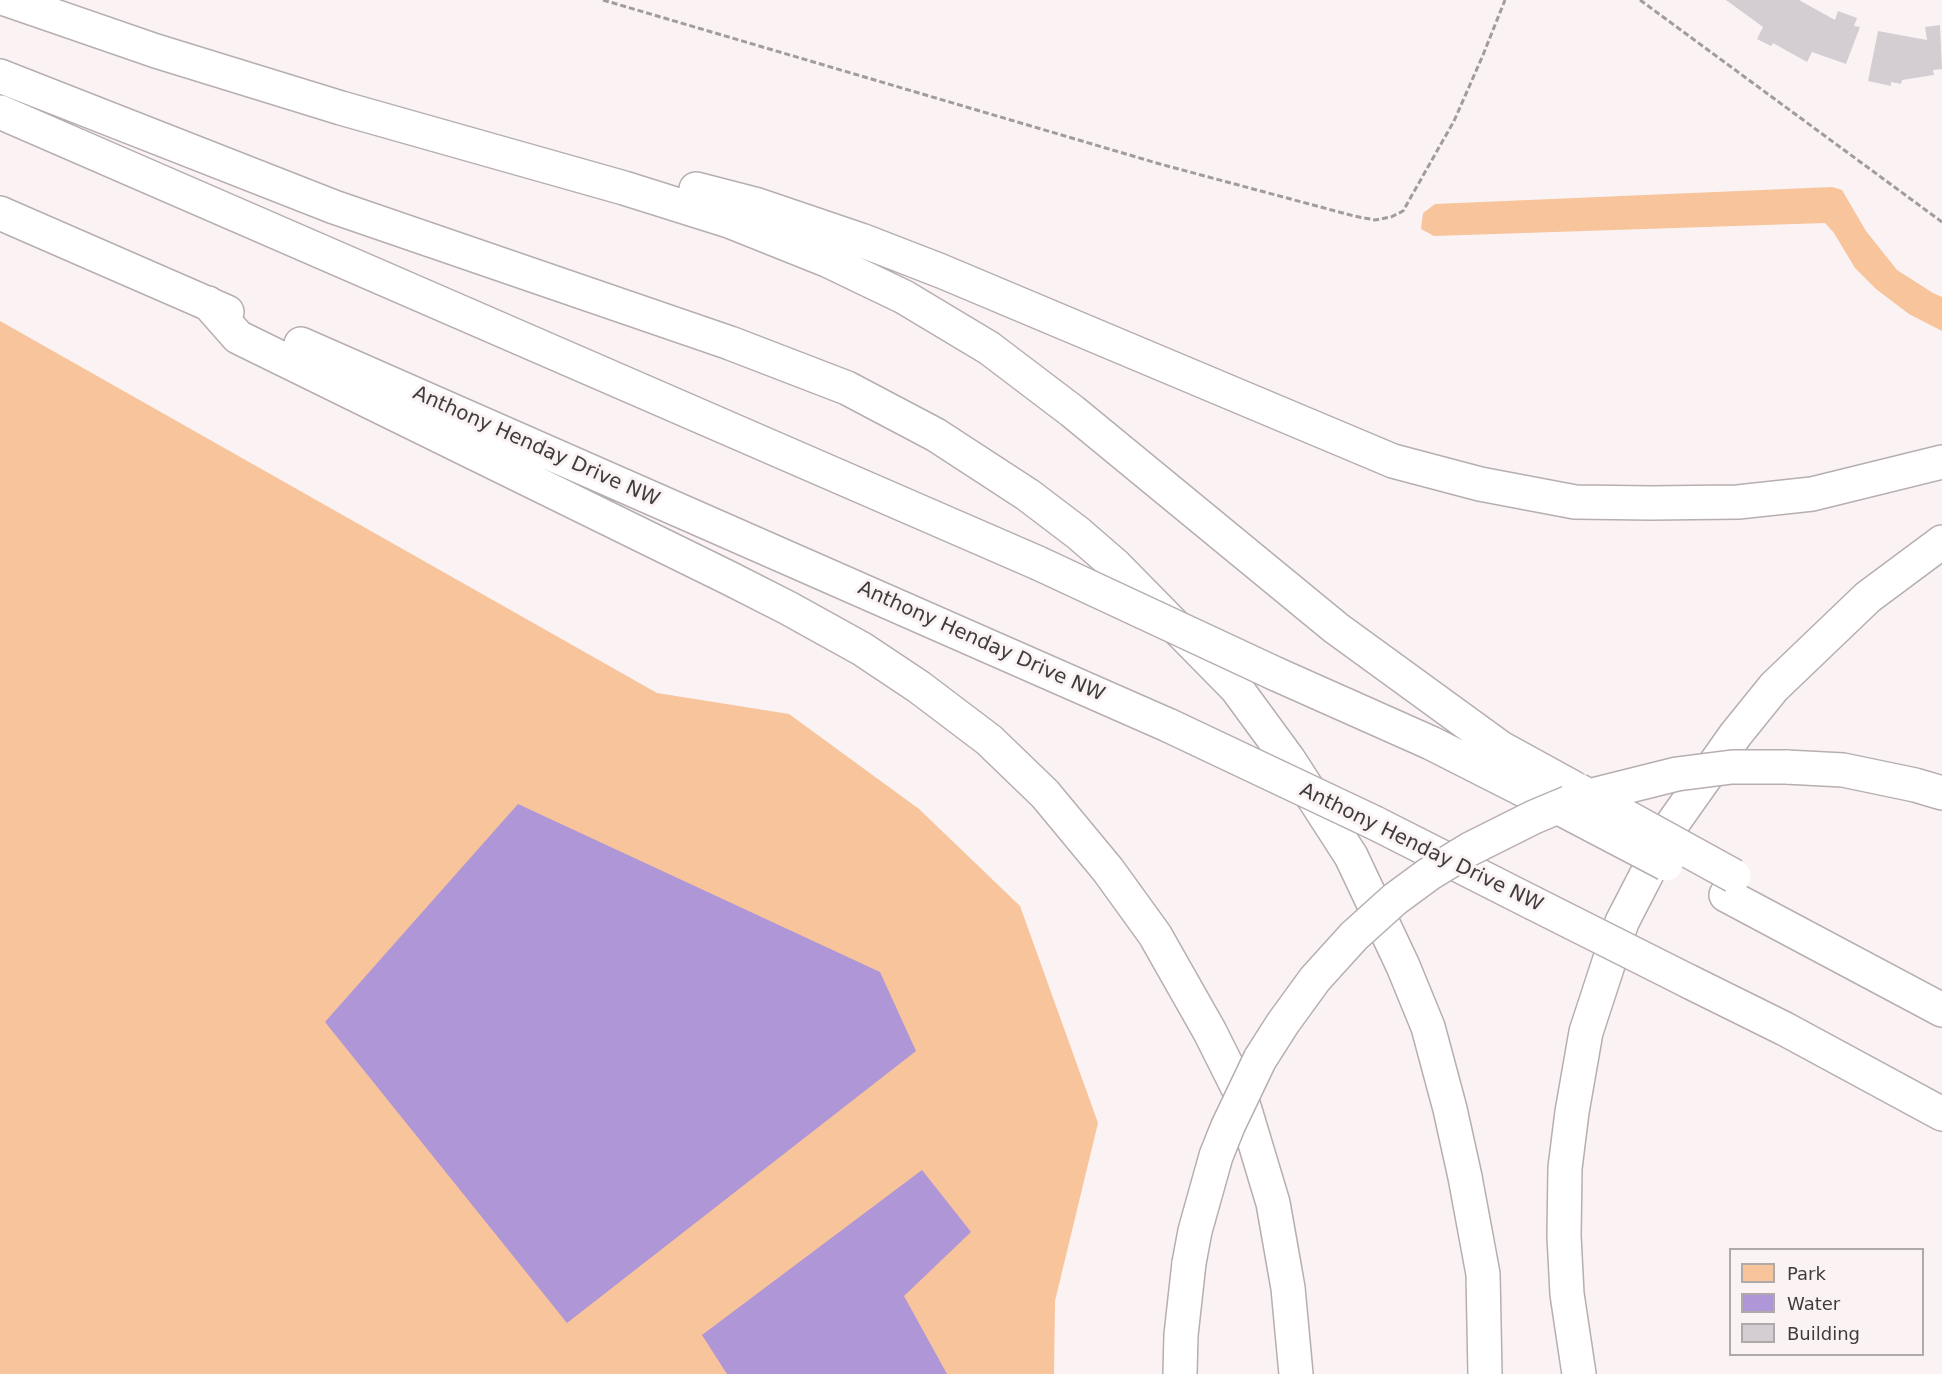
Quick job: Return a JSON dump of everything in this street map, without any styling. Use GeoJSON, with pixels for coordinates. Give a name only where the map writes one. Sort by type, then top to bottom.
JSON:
{"type":"FeatureCollection","features":[{"type":"Feature","properties":{"kind":"highway"},"geometry":{"type":"LineString","coordinates":[[8,0],[156,51],[353,112],[624,188],[729,221],[829,261],[904,297],[988,348],[1072,411],[1336,628],[1568,799]]}},
{"type":"Feature","properties":{"kind":"highway"},"geometry":{"type":"LineString","coordinates":[[0,76],[334,207],[730,343],[847,388],[936,435],[1028,495],[1115,565],[1237,689],[1289,760],[1351,856],[1389,935],[1428,1026],[1465,1177],[1483,1274],[1485,1374]]}},
{"type":"Feature","properties":{"kind":"highway"},"geometry":{"type":"LineString","coordinates":[[243,77],[348,98],[758,205],[861,240],[941,271],[1393,461],[1480,483],[1575,501],[1738,502],[1812,494],[1942,462]]}},
{"type":"Feature","properties":{"kind":"highway"},"geometry":{"type":"LineString","coordinates":[[0,112],[1038,563],[1276,674],[1431,743],[1568,799],[1730,885],[1879,957],[1942,1002]]}},
{"type":"Feature","properties":{"kind":"highway","name":"Anthony Henday Drive NW"},"geometry":{"type":"LineString","coordinates":[[0,213],[1170,726],[1375,823],[1785,1029],[1942,1114]]}},
{"type":"Feature","properties":{"kind":"highway"},"geometry":{"type":"LineString","coordinates":[[208,303],[238,337],[739,583],[862,649],[919,687],[989,740],[1045,794],[1108,870],[1155,935],[1210,1032],[1239,1090],[1273,1203],[1288,1288],[1296,1374]]}},
{"type":"Feature","properties":{"kind":"highway"},"geometry":{"type":"LineString","coordinates":[[1579,1374],[1567,1294],[1564,1236],[1565,1168],[1586,1032],[1622,922],[1673,823],[1736,734],[1774,687],[1868,597],[1942,542]]}},
{"type":"Feature","properties":{"kind":"highway"},"geometry":{"type":"LineString","coordinates":[[1180,1374],[1182,1324],[1189,1263],[1197,1221],[1216,1156],[1228,1126],[1260,1059],[1315,979],[1354,936],[1395,899],[1429,874],[1470,849],[1534,817],[1577,799],[1677,774],[1732,767],[1786,766],[1843,770],[1942,793]]}},
{"type":"Feature","properties":{"kind":"highway"},"geometry":{"type":"LineString","coordinates":[[1730,885],[1942,1010]]}},
{"type":"Feature","properties":{"kind":"highway"},"geometry":{"type":"LineString","coordinates":[[1785,1029],[1942,1133]]}},
{"type":"Feature","properties":{"kind":"path"},"geometry":{"type":"LineString","coordinates":[[603,0],[1160,164],[1354,216],[1375,219],[1403,211],[1454,121],[1484,55],[1505,0]]}},
{"type":"Feature","properties":{"kind":"path"},"geometry":{"type":"LineString","coordinates":[[1640,0],[1942,222]]}},
{"type":"Feature","properties":{"kind":"green space"},"geometry":{"type":"Polygon","coordinates":[[[1832,187],[1842,190],[1866,231],[1897,270],[1942,297],[1942,331],[1909,314],[1876,289],[1855,268],[1834,233],[1825,223],[1434,236],[1421,229],[1423,213],[1435,204],[1832,187]]]}},
{"type":"Feature","properties":{"kind":"green space"},"geometry":{"type":"Polygon","coordinates":[[[0,321],[657,693],[789,714],[919,809],[1020,906],[1098,1123],[1055,1301],[1054,1374],[0,1374],[0,321]]]}},
{"type":"Feature","properties":{"kind":"water"},"geometry":{"type":"Polygon","coordinates":[[[518,804],[880,972],[916,1051],[567,1323],[325,1022],[518,804]]]}},
{"type":"Feature","properties":{"kind":"water"},"geometry":{"type":"Polygon","coordinates":[[[922,1170],[971,1232],[904,1296],[947,1374],[727,1374],[702,1335],[922,1170]]]}},
{"type":"Feature","properties":{"kind":"building"},"geometry":{"type":"Polygon","coordinates":[[[1726,0],[1799,0],[1835,20],[1838,11],[1857,18],[1854,26],[1860,27],[1846,64],[1812,52],[1807,62],[1773,43],[1771,46],[1757,39],[1763,27],[1726,0]]]}},
{"type":"Feature","properties":{"kind":"building"},"geometry":{"type":"Polygon","coordinates":[[[1940,25],[1942,69],[1933,70],[1934,75],[1902,80],[1901,84],[1891,82],[1891,86],[1868,81],[1878,31],[1927,40],[1925,27],[1940,25]]]}}]}
